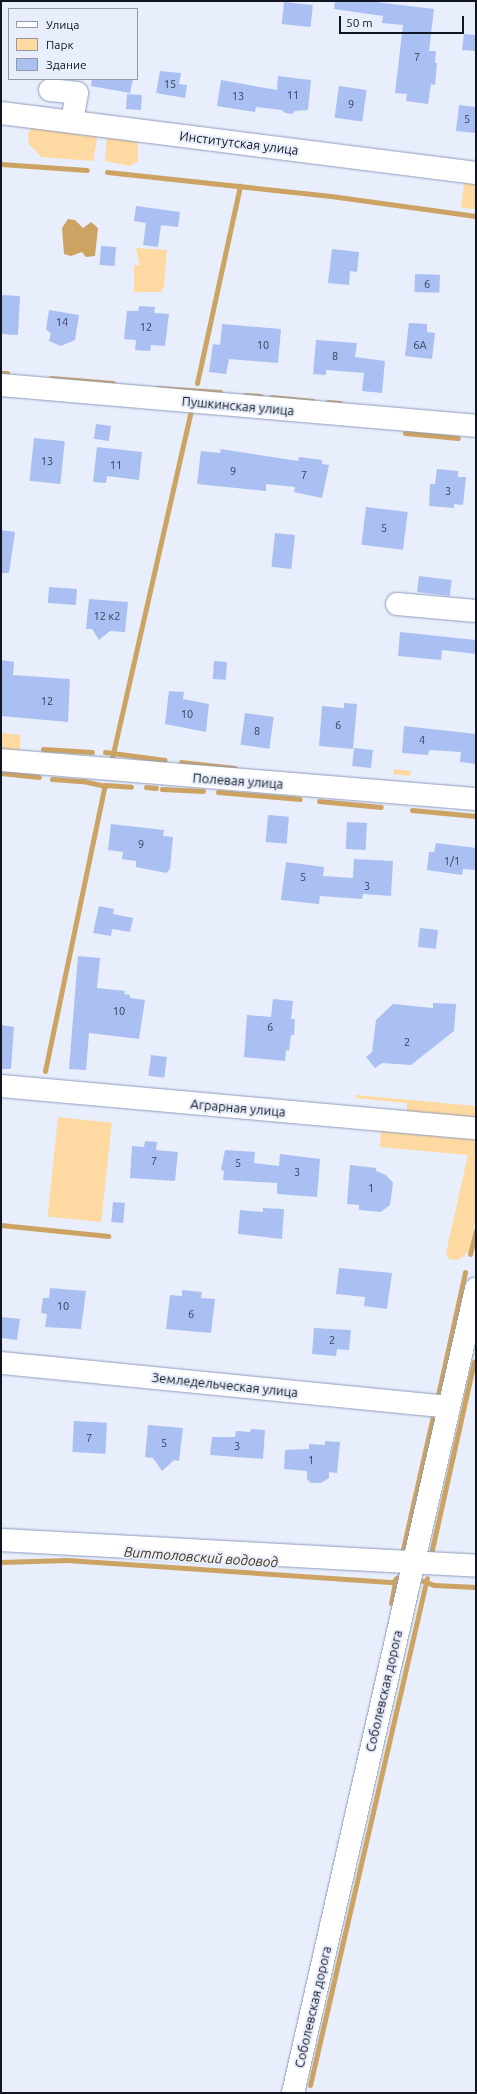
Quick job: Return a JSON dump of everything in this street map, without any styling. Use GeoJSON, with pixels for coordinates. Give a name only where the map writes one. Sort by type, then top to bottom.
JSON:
{"type":"FeatureCollection","features":[{"type":"Feature","properties":{"kind":"street"},"geometry":{"type":"LineString","coordinates":[[50,90],[77,93],[72,122]]}},
{"type":"Feature","properties":{"kind":"street","name":"Институтская улица"},"geometry":{"type":"LineString","coordinates":[[1,113],[476,173]]}},
{"type":"Feature","properties":{"kind":"street","name":"Пушкинская улица"},"geometry":{"type":"LineString","coordinates":[[1,384],[476,426]]}},
{"type":"Feature","properties":{"kind":"street"},"geometry":{"type":"LineString","coordinates":[[397,604],[476,611]]}},
{"type":"Feature","properties":{"kind":"street","name":"Полевая улица"},"geometry":{"type":"LineString","coordinates":[[1,760],[476,800]]}},
{"type":"Feature","properties":{"kind":"street","name":"Аграрная улица"},"geometry":{"type":"LineString","coordinates":[[1,1086],[476,1128]]}},
{"type":"Feature","properties":{"kind":"street","name":"Соболевская дорога"},"geometry":{"type":"LineString","coordinates":[[293,2093],[448,1407],[471,1335],[476,1288]]}},
{"type":"Feature","properties":{"kind":"street","name":"Земледельческая улица"},"geometry":{"type":"LineString","coordinates":[[1,1363],[448,1407]]}},
{"type":"Feature","properties":{"kind":"street"},"geometry":{"type":"LineString","coordinates":[[1,1540],[413,1564],[476,1566]]}},
{"type":"Feature","properties":{"kind":"green space"},"geometry":{"type":"Polygon","coordinates":[[[35,123],[95,130],[97,139],[93,161],[41,157],[29,144],[28,134],[35,123]]]}},
{"type":"Feature","properties":{"kind":"green space"},"geometry":{"type":"Polygon","coordinates":[[[107,132],[138,137],[138,161],[130,166],[105,161],[107,132]]]}},
{"type":"Feature","properties":{"kind":"green space"},"geometry":{"type":"Polygon","coordinates":[[[465,176],[476,177],[476,209],[461,208],[465,176]]]}},
{"type":"Feature","properties":{"kind":"green space"},"geometry":{"type":"Polygon","coordinates":[[[136,248],[167,250],[164,286],[161,292],[134,292],[134,265],[140,265],[136,248]]]}},
{"type":"Feature","properties":{"kind":"green space"},"geometry":{"type":"Polygon","coordinates":[[[1,733],[20,735],[20,750],[16,753],[1,752],[1,733]]]}},
{"type":"Feature","properties":{"kind":"green space"},"geometry":{"type":"Polygon","coordinates":[[[394,769],[411,771],[410,776],[393,774],[394,769]]]}},
{"type":"Feature","properties":{"kind":"green space"},"geometry":{"type":"Polygon","coordinates":[[[356,1095],[476,1106],[476,1120],[407,1112],[407,1103],[356,1098],[356,1095]]]}},
{"type":"Feature","properties":{"kind":"green space"},"geometry":{"type":"Polygon","coordinates":[[[58,1117],[112,1123],[101,1222],[48,1216],[58,1117]]]}},
{"type":"Feature","properties":{"kind":"green space"},"geometry":{"type":"Polygon","coordinates":[[[381,1126],[476,1134],[476,1218],[468,1253],[466,1252],[466,1254],[458,1260],[449,1259],[446,1253],[468,1155],[380,1147],[381,1126]]]}},
{"type":"Feature","properties":{"kind":"shaded area"},"geometry":{"type":"Polygon","coordinates":[[[68,219],[75,220],[83,228],[91,222],[98,228],[95,256],[86,257],[82,252],[71,256],[64,254],[62,228],[68,219]]]}},
{"type":"Feature","properties":{"kind":"building"},"geometry":{"type":"Polygon","coordinates":[[[335,1],[367,1],[434,9],[429,51],[436,51],[435,63],[437,63],[435,85],[431,84],[428,104],[406,101],[407,94],[395,93],[403,25],[382,23],[383,16],[334,9],[335,1]]]}},
{"type":"Feature","properties":{"kind":"building"},"geometry":{"type":"Polygon","coordinates":[[[284,2],[313,5],[311,27],[282,24],[284,2]]]}},
{"type":"Feature","properties":{"kind":"building"},"geometry":{"type":"Polygon","coordinates":[[[464,34],[476,35],[476,51],[462,50],[464,34]]]}},
{"type":"Feature","properties":{"kind":"building"},"geometry":{"type":"Polygon","coordinates":[[[160,71],[181,73],[179,84],[187,85],[185,98],[156,93],[160,71]]]}},
{"type":"Feature","properties":{"kind":"building"},"geometry":{"type":"Polygon","coordinates":[[[278,76],[311,80],[308,110],[295,111],[292,114],[285,113],[282,110],[256,107],[255,112],[217,106],[221,80],[277,90],[278,76]]]}},
{"type":"Feature","properties":{"kind":"building"},"geometry":{"type":"Polygon","coordinates":[[[92,80],[133,80],[130,93],[91,86],[92,80]]]}},
{"type":"Feature","properties":{"kind":"building"},"geometry":{"type":"Polygon","coordinates":[[[339,86],[367,90],[362,122],[335,118],[339,86]]]}},
{"type":"Feature","properties":{"kind":"building"},"geometry":{"type":"Polygon","coordinates":[[[127,94],[142,95],[141,110],[126,109],[127,94]]]}},
{"type":"Feature","properties":{"kind":"building"},"geometry":{"type":"Polygon","coordinates":[[[459,105],[476,107],[476,133],[456,131],[459,105]]]}},
{"type":"Feature","properties":{"kind":"building"},"geometry":{"type":"Polygon","coordinates":[[[136,206],[180,212],[178,227],[161,225],[158,247],[143,245],[146,223],[134,221],[136,206]]]}},
{"type":"Feature","properties":{"kind":"building"},"geometry":{"type":"Polygon","coordinates":[[[101,246],[116,247],[115,266],[100,265],[101,246]]]}},
{"type":"Feature","properties":{"kind":"building"},"geometry":{"type":"Polygon","coordinates":[[[332,249],[359,252],[357,272],[350,271],[349,285],[328,283],[332,249]]]}},
{"type":"Feature","properties":{"kind":"building"},"geometry":{"type":"Polygon","coordinates":[[[415,274],[440,275],[439,293],[414,292],[415,274]]]}},
{"type":"Feature","properties":{"kind":"building"},"geometry":{"type":"Polygon","coordinates":[[[1,295],[20,296],[18,335],[1,334],[1,295]]]}},
{"type":"Feature","properties":{"kind":"building"},"geometry":{"type":"Polygon","coordinates":[[[139,306],[155,307],[154,313],[169,314],[165,346],[151,345],[150,351],[135,350],[136,340],[124,339],[127,311],[138,311],[139,306]]]}},
{"type":"Feature","properties":{"kind":"building"},"geometry":{"type":"Polygon","coordinates":[[[49,310],[79,315],[75,340],[61,346],[49,341],[51,334],[46,329],[49,310]]]}},
{"type":"Feature","properties":{"kind":"building"},"geometry":{"type":"Polygon","coordinates":[[[409,323],[427,324],[427,332],[435,333],[432,359],[405,356],[409,323]]]}},
{"type":"Feature","properties":{"kind":"building"},"geometry":{"type":"Polygon","coordinates":[[[222,324],[281,329],[278,363],[229,359],[226,374],[209,372],[213,344],[220,345],[222,324]]]}},
{"type":"Feature","properties":{"kind":"building"},"geometry":{"type":"Polygon","coordinates":[[[316,340],[357,343],[355,357],[385,361],[382,393],[362,391],[364,373],[326,370],[326,375],[313,374],[316,340]]]}},
{"type":"Feature","properties":{"kind":"building"},"geometry":{"type":"Polygon","coordinates":[[[96,424],[111,426],[109,441],[94,439],[96,424]]]}},
{"type":"Feature","properties":{"kind":"building"},"geometry":{"type":"Polygon","coordinates":[[[34,438],[65,441],[60,484],[30,481],[34,438]]]}},
{"type":"Feature","properties":{"kind":"building"},"geometry":{"type":"Polygon","coordinates":[[[97,447],[142,452],[139,480],[107,476],[106,483],[93,482],[97,447]]]}},
{"type":"Feature","properties":{"kind":"building"},"geometry":{"type":"Polygon","coordinates":[[[221,449],[298,461],[299,457],[322,460],[322,464],[329,465],[322,498],[294,492],[295,487],[266,484],[266,491],[197,484],[201,451],[220,453],[221,449]]]}},
{"type":"Feature","properties":{"kind":"building"},"geometry":{"type":"Polygon","coordinates":[[[437,469],[458,471],[458,477],[466,477],[463,505],[454,504],[454,508],[429,506],[430,484],[435,484],[437,469]]]}},
{"type":"Feature","properties":{"kind":"building"},"geometry":{"type":"Polygon","coordinates":[[[366,507],[408,512],[403,550],[361,545],[366,507]]]}},
{"type":"Feature","properties":{"kind":"building"},"geometry":{"type":"Polygon","coordinates":[[[1,530],[15,532],[9,573],[1,573],[1,530]]]}},
{"type":"Feature","properties":{"kind":"building"},"geometry":{"type":"Polygon","coordinates":[[[275,533],[295,535],[291,569],[271,567],[275,533]]]}},
{"type":"Feature","properties":{"kind":"building"},"geometry":{"type":"Polygon","coordinates":[[[419,576],[452,580],[450,596],[417,592],[419,576]]]}},
{"type":"Feature","properties":{"kind":"building"},"geometry":{"type":"Polygon","coordinates":[[[49,587],[77,589],[76,605],[48,603],[49,587]]]}},
{"type":"Feature","properties":{"kind":"building"},"geometry":{"type":"Polygon","coordinates":[[[89,599],[128,602],[125,632],[110,631],[99,640],[92,629],[86,629],[89,599]]]}},
{"type":"Feature","properties":{"kind":"building"},"geometry":{"type":"Polygon","coordinates":[[[400,632],[476,640],[476,654],[442,650],[441,660],[398,656],[400,632]]]}},
{"type":"Feature","properties":{"kind":"building"},"geometry":{"type":"Polygon","coordinates":[[[1,660],[14,662],[13,675],[70,679],[68,722],[1,716],[1,660]]]}},
{"type":"Feature","properties":{"kind":"building"},"geometry":{"type":"Polygon","coordinates":[[[214,661],[227,662],[226,680],[213,679],[214,661]]]}},
{"type":"Feature","properties":{"kind":"building"},"geometry":{"type":"Polygon","coordinates":[[[169,691],[184,692],[183,699],[209,704],[206,732],[165,724],[169,691]]]}},
{"type":"Feature","properties":{"kind":"building"},"geometry":{"type":"Polygon","coordinates":[[[344,703],[357,704],[353,749],[319,746],[322,706],[344,708],[344,703]]]}},
{"type":"Feature","properties":{"kind":"building"},"geometry":{"type":"Polygon","coordinates":[[[245,713],[274,717],[269,749],[241,745],[245,713]]]}},
{"type":"Feature","properties":{"kind":"building"},"geometry":{"type":"Polygon","coordinates":[[[404,726],[476,734],[476,764],[460,762],[461,752],[429,750],[428,755],[402,753],[404,726]]]}},
{"type":"Feature","properties":{"kind":"building"},"geometry":{"type":"Polygon","coordinates":[[[354,748],[373,750],[371,768],[352,766],[354,748]]]}},
{"type":"Feature","properties":{"kind":"building"},"geometry":{"type":"Polygon","coordinates":[[[268,815],[289,817],[287,844],[266,842],[268,815]]]}},
{"type":"Feature","properties":{"kind":"building"},"geometry":{"type":"Polygon","coordinates":[[[347,822],[367,823],[366,850],[346,849],[347,822]]]}},
{"type":"Feature","properties":{"kind":"building"},"geometry":{"type":"Polygon","coordinates":[[[111,824],[164,830],[163,836],[173,837],[170,869],[166,873],[136,867],[136,861],[122,859],[123,852],[108,850],[111,824]]]}},
{"type":"Feature","properties":{"kind":"building"},"geometry":{"type":"Polygon","coordinates":[[[436,843],[476,848],[476,870],[463,869],[462,875],[427,870],[429,852],[434,852],[436,843]]]}},
{"type":"Feature","properties":{"kind":"building"},"geometry":{"type":"Polygon","coordinates":[[[354,859],[393,861],[391,896],[363,894],[362,899],[320,896],[319,904],[281,900],[286,862],[324,867],[323,876],[353,878],[354,859]]]}},
{"type":"Feature","properties":{"kind":"building"},"geometry":{"type":"Polygon","coordinates":[[[99,906],[114,909],[113,914],[133,918],[130,932],[112,929],[111,936],[93,933],[99,906]]]}},
{"type":"Feature","properties":{"kind":"building"},"geometry":{"type":"Polygon","coordinates":[[[420,928],[438,930],[436,949],[418,947],[420,928]]]}},
{"type":"Feature","properties":{"kind":"building"},"geometry":{"type":"Polygon","coordinates":[[[78,956],[100,958],[97,988],[125,991],[124,994],[130,995],[130,998],[145,1000],[139,1039],[89,1033],[86,1070],[69,1069],[78,956]]]}},
{"type":"Feature","properties":{"kind":"building"},"geometry":{"type":"Polygon","coordinates":[[[273,999],[293,1001],[291,1019],[295,1019],[294,1035],[291,1035],[289,1051],[286,1050],[285,1061],[244,1057],[247,1015],[271,1017],[273,999]]]}},
{"type":"Feature","properties":{"kind":"building"},"geometry":{"type":"Polygon","coordinates":[[[433,1003],[456,1004],[454,1031],[411,1065],[382,1063],[375,1068],[366,1057],[372,1052],[376,1020],[393,1004],[433,1008],[433,1003]]]}},
{"type":"Feature","properties":{"kind":"building"},"geometry":{"type":"Polygon","coordinates":[[[1,1025],[14,1027],[11,1069],[1,1069],[1,1025]]]}},
{"type":"Feature","properties":{"kind":"building"},"geometry":{"type":"Polygon","coordinates":[[[151,1055],[167,1057],[164,1078],[148,1076],[151,1055]]]}},
{"type":"Feature","properties":{"kind":"building"},"geometry":{"type":"Polygon","coordinates":[[[145,1141],[157,1142],[156,1150],[178,1152],[175,1181],[130,1178],[132,1146],[144,1147],[145,1141]]]}},
{"type":"Feature","properties":{"kind":"building"},"geometry":{"type":"Polygon","coordinates":[[[225,1150],[255,1152],[254,1163],[279,1166],[280,1154],[320,1159],[317,1197],[277,1194],[277,1183],[223,1180],[224,1171],[221,1170],[225,1150]]]}},
{"type":"Feature","properties":{"kind":"building"},"geometry":{"type":"Polygon","coordinates":[[[350,1165],[376,1168],[376,1171],[386,1175],[393,1183],[390,1205],[381,1212],[359,1210],[359,1205],[347,1204],[350,1165]]]}},
{"type":"Feature","properties":{"kind":"building"},"geometry":{"type":"Polygon","coordinates":[[[113,1202],[125,1203],[123,1223],[111,1222],[113,1202]]]}},
{"type":"Feature","properties":{"kind":"building"},"geometry":{"type":"Polygon","coordinates":[[[263,1208],[284,1209],[282,1239],[238,1234],[240,1210],[263,1212],[263,1208]]]}},
{"type":"Feature","properties":{"kind":"building"},"geometry":{"type":"Polygon","coordinates":[[[339,1268],[392,1273],[387,1309],[364,1306],[365,1297],[336,1294],[339,1268]]]}},
{"type":"Feature","properties":{"kind":"building"},"geometry":{"type":"Polygon","coordinates":[[[50,1288],[86,1291],[81,1329],[45,1327],[47,1314],[41,1313],[43,1298],[49,1298],[50,1288]]]}},
{"type":"Feature","properties":{"kind":"building"},"geometry":{"type":"Polygon","coordinates":[[[182,1290],[202,1292],[201,1298],[215,1299],[211,1333],[166,1329],[170,1295],[182,1296],[182,1290]]]}},
{"type":"Feature","properties":{"kind":"building"},"geometry":{"type":"Polygon","coordinates":[[[1,1317],[20,1319],[17,1340],[1,1338],[1,1317]]]}},
{"type":"Feature","properties":{"kind":"building"},"geometry":{"type":"Polygon","coordinates":[[[314,1328],[351,1330],[349,1350],[337,1349],[336,1356],[312,1354],[314,1328]]]}},
{"type":"Feature","properties":{"kind":"building"},"geometry":{"type":"Polygon","coordinates":[[[74,1421],[107,1423],[105,1454],[72,1452],[74,1421]]]}},
{"type":"Feature","properties":{"kind":"building"},"geometry":{"type":"Polygon","coordinates":[[[148,1425],[183,1428],[179,1461],[174,1460],[162,1471],[153,1458],[145,1457],[148,1425]]]}},
{"type":"Feature","properties":{"kind":"building"},"geometry":{"type":"Polygon","coordinates":[[[251,1429],[265,1430],[263,1459],[210,1455],[212,1437],[235,1437],[236,1431],[250,1432],[251,1429]]]}},
{"type":"Feature","properties":{"kind":"building"},"geometry":{"type":"Polygon","coordinates":[[[325,1441],[340,1442],[337,1473],[329,1472],[329,1478],[321,1483],[311,1483],[307,1479],[307,1471],[284,1469],[285,1450],[309,1449],[309,1444],[325,1445],[325,1441]]]}},
{"type":"Feature","properties":{"kind":"waterway"},"geometry":{"type":"LineString","coordinates":[[1,164],[87,170]]}},
{"type":"Feature","properties":{"kind":"waterway"},"geometry":{"type":"LineString","coordinates":[[107,172],[331,196],[476,216]]}},
{"type":"Feature","properties":{"kind":"waterway"},"geometry":{"type":"LineString","coordinates":[[197,383],[240,186]]}},
{"type":"Feature","properties":{"kind":"waterway"},"geometry":{"type":"LineString","coordinates":[[1,373],[7,373]]}},
{"type":"Feature","properties":{"kind":"waterway"},"geometry":{"type":"LineString","coordinates":[[51,378],[113,383]]}},
{"type":"Feature","properties":{"kind":"waterway"},"geometry":{"type":"LineString","coordinates":[[157,388],[220,392]]}},
{"type":"Feature","properties":{"kind":"waterway"},"geometry":{"type":"LineString","coordinates":[[245,395],[261,396]]}},
{"type":"Feature","properties":{"kind":"waterway"},"geometry":{"type":"LineString","coordinates":[[271,397],[313,401]]}},
{"type":"Feature","properties":{"kind":"waterway"},"geometry":{"type":"LineString","coordinates":[[328,402],[340,403]]}},
{"type":"Feature","properties":{"kind":"waterway"},"geometry":{"type":"LineString","coordinates":[[112,758],[191,411]]}},
{"type":"Feature","properties":{"kind":"waterway"},"geometry":{"type":"LineString","coordinates":[[405,433],[458,438]]}},
{"type":"Feature","properties":{"kind":"waterway"},"geometry":{"type":"LineString","coordinates":[[43,749],[92,752]]}},
{"type":"Feature","properties":{"kind":"waterway"},"geometry":{"type":"LineString","coordinates":[[105,752],[164,760]]}},
{"type":"Feature","properties":{"kind":"waterway"},"geometry":{"type":"LineString","coordinates":[[181,762],[235,768]]}},
{"type":"Feature","properties":{"kind":"waterway"},"geometry":{"type":"LineString","coordinates":[[1,773],[39,777]]}},
{"type":"Feature","properties":{"kind":"waterway"},"geometry":{"type":"LineString","coordinates":[[52,779],[83,781],[105,786]]}},
{"type":"Feature","properties":{"kind":"waterway"},"geometry":{"type":"LineString","coordinates":[[45,1071],[105,785],[131,787]]}},
{"type":"Feature","properties":{"kind":"waterway"},"geometry":{"type":"LineString","coordinates":[[146,787],[156,788]]}},
{"type":"Feature","properties":{"kind":"waterway"},"geometry":{"type":"LineString","coordinates":[[162,789],[203,791]]}},
{"type":"Feature","properties":{"kind":"waterway"},"geometry":{"type":"LineString","coordinates":[[218,792],[300,799]]}},
{"type":"Feature","properties":{"kind":"waterway"},"geometry":{"type":"LineString","coordinates":[[319,801],[381,807]]}},
{"type":"Feature","properties":{"kind":"waterway"},"geometry":{"type":"LineString","coordinates":[[412,810],[476,816]]}},
{"type":"Feature","properties":{"kind":"waterway"},"geometry":{"type":"LineString","coordinates":[[1,1225],[108,1236]]}},
{"type":"Feature","properties":{"kind":"waterway"},"geometry":{"type":"LineString","coordinates":[[470,1254],[476,1230]]}},
{"type":"Feature","properties":{"kind":"waterway"},"geometry":{"type":"LineString","coordinates":[[438,1395],[465,1272]]}},
{"type":"Feature","properties":{"kind":"waterway"},"geometry":{"type":"LineString","coordinates":[[431,1554],[474,1362]]}},
{"type":"Feature","properties":{"kind":"waterway"},"geometry":{"type":"LineString","coordinates":[[403,1549],[433,1416]]}},
{"type":"Feature","properties":{"kind":"waterway","name":"Виттоловский водовод"},"geometry":{"type":"LineString","coordinates":[[1,1562],[67,1560],[393,1582],[398,1577]]}},
{"type":"Feature","properties":{"kind":"waterway"},"geometry":{"type":"LineString","coordinates":[[391,1603],[396,1578]]}},
{"type":"Feature","properties":{"kind":"waterway"},"geometry":{"type":"LineString","coordinates":[[310,2085],[427,1578]]}},
{"type":"Feature","properties":{"kind":"waterway","name":"Виттоловский водовод"},"geometry":{"type":"LineString","coordinates":[[423,1581],[434,1585],[476,1587]]}}]}
